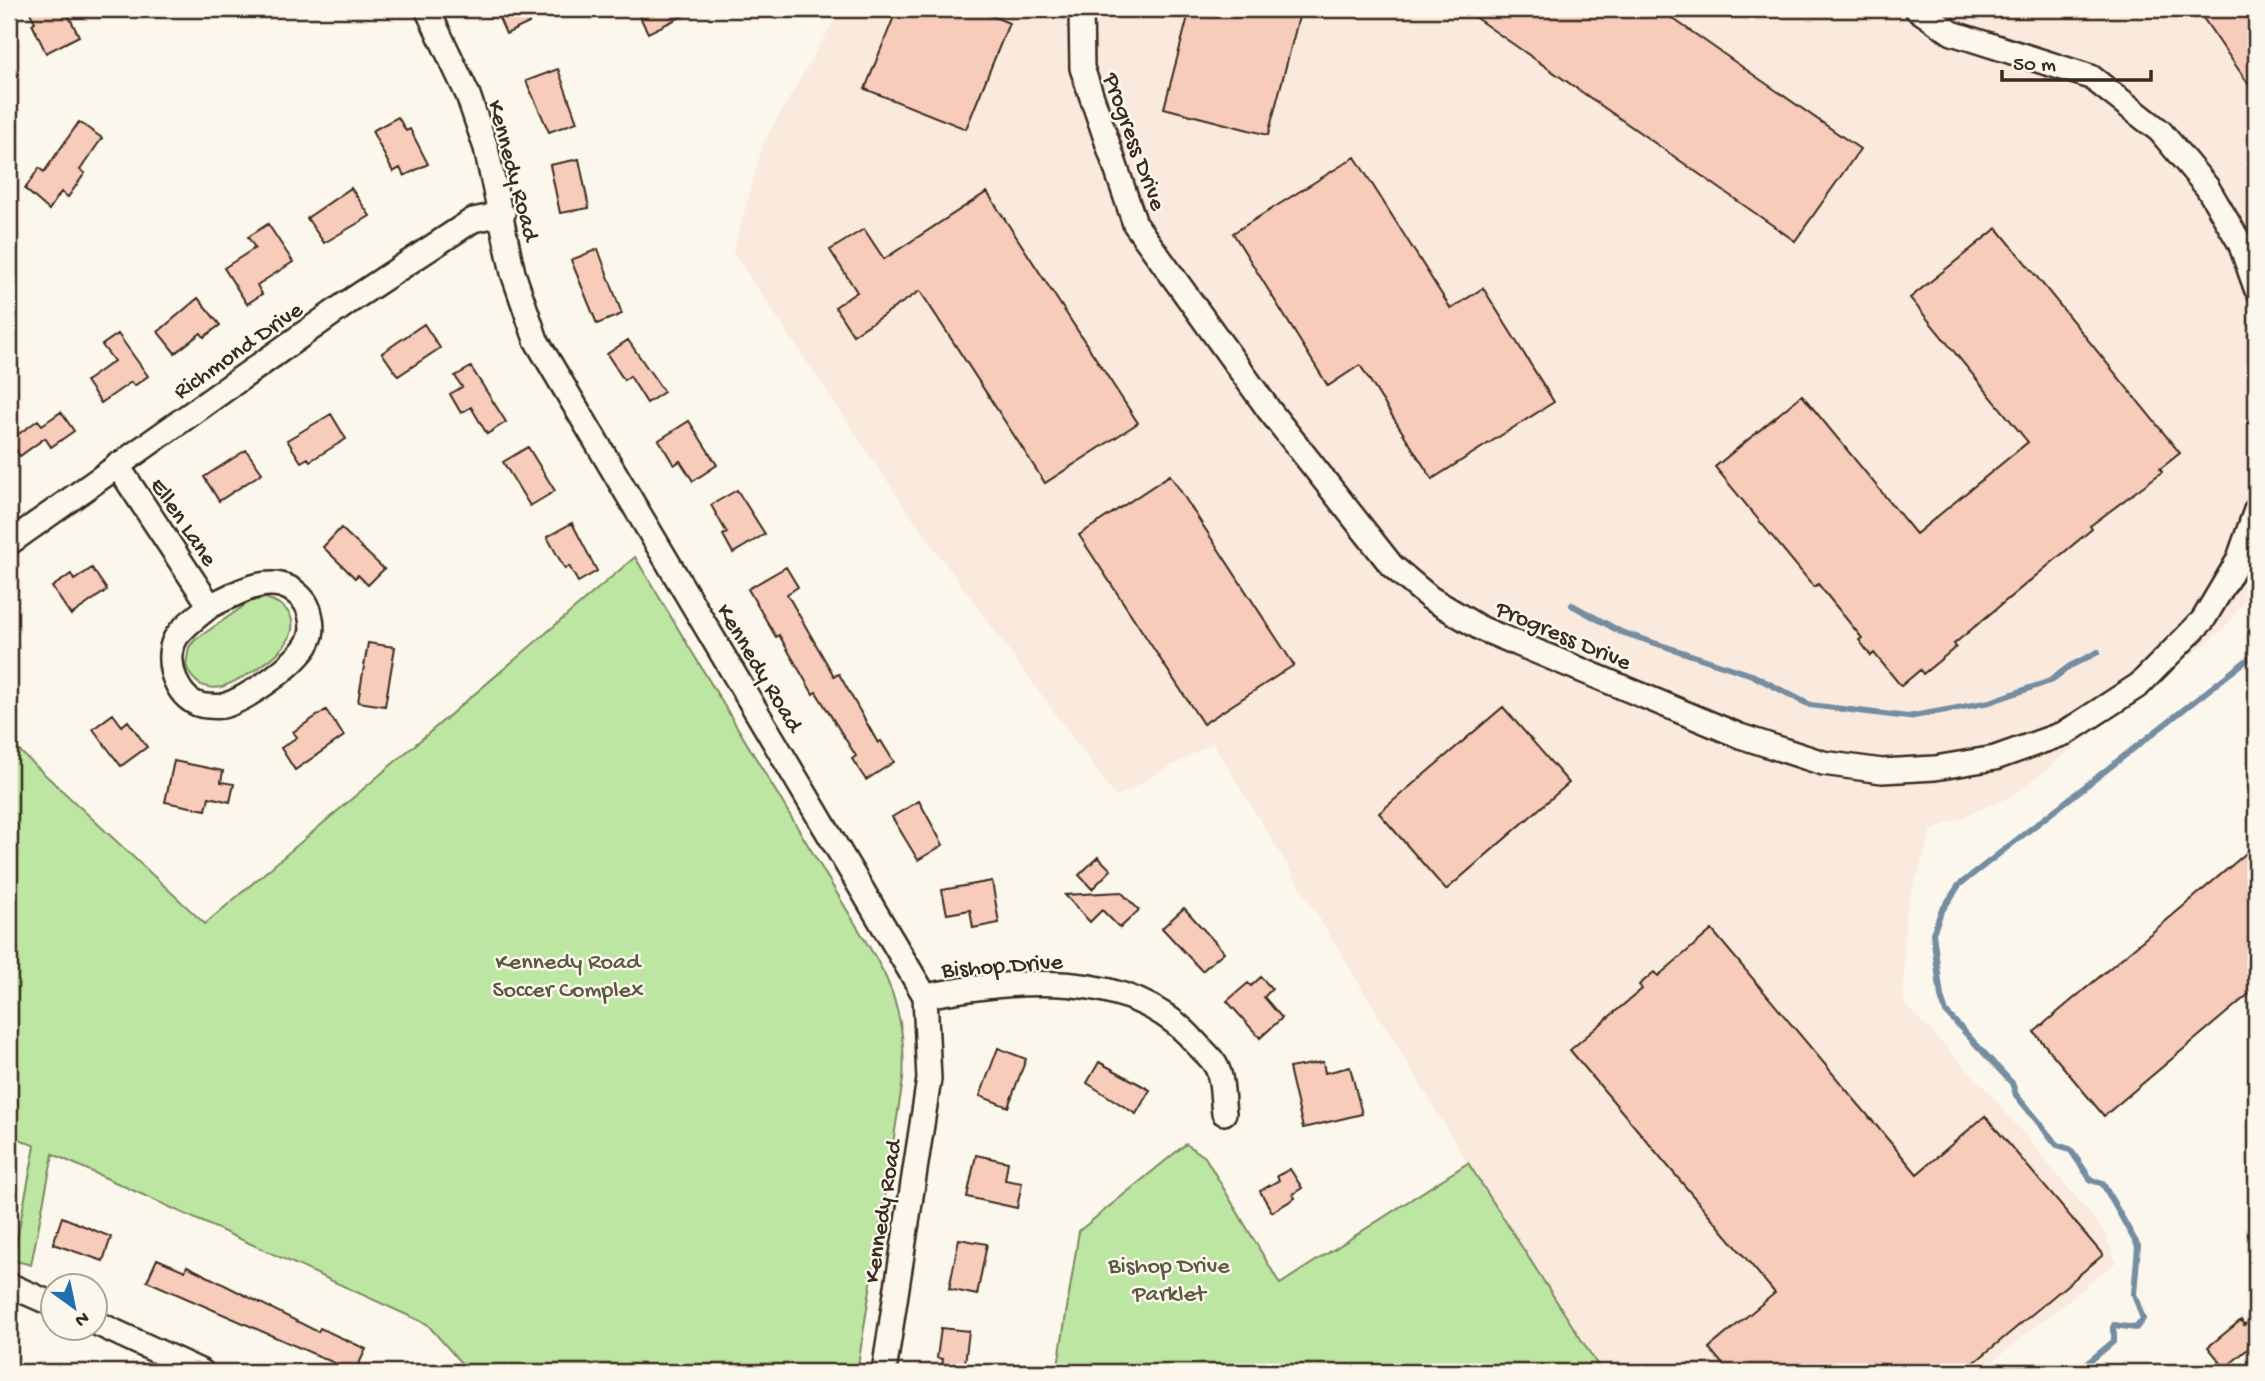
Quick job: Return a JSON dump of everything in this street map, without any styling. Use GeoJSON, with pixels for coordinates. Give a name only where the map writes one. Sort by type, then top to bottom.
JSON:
{"type":"FeatureCollection","features":[{"type":"Feature","properties":{"kind":"street","name":"Kennedy Road"},"geometry":{"type":"LineString","coordinates":[[427,9],[468,95],[486,148],[503,214],[513,273],[536,340],[925,996],[929,1079],[884,1372]]}},
{"type":"Feature","properties":{"kind":"street","name":"Progress Drive"},"geometry":{"type":"LineString","coordinates":[[1081,9],[1082,68],[1135,223],[1269,410],[1392,566],[1430,597],[1480,628],[1740,736],[1823,763],[1882,771],[1935,768],[1995,758],[2065,733],[2139,685],[2203,620],[2238,561],[2256,510]]}},
{"type":"Feature","properties":{"kind":"street"},"geometry":{"type":"LineString","coordinates":[[1917,9],[1952,33],[2091,77],[2160,131],[2207,187],[2240,243],[2256,288]]}},
{"type":"Feature","properties":{"kind":"street","name":"Richmond Drive"},"geometry":{"type":"LineString","coordinates":[[9,544],[347,303],[473,220],[503,214]]}},
{"type":"Feature","properties":{"kind":"street","name":"Ellen Lane"},"geometry":{"type":"LineString","coordinates":[[117,466],[210,606]]}},
{"type":"Feature","properties":{"kind":"street","name":"Ellen Lane"},"geometry":{"type":"LineString","coordinates":[[278,582],[294,591],[307,605],[311,637],[303,652],[258,688],[222,706],[201,705],[178,686],[170,655],[176,637],[210,606],[253,585],[278,582]]}},
{"type":"Feature","properties":{"kind":"street","name":"Bishop Drive"},"geometry":{"type":"LineString","coordinates":[[925,996],[962,989],[1053,982],[1100,988],[1151,1005],[1187,1033],[1217,1067],[1224,1113]]}},
{"type":"Feature","properties":{"kind":"street"},"geometry":{"type":"LineString","coordinates":[[9,1285],[38,1298]]}},
{"type":"Feature","properties":{"kind":"street"},"geometry":{"type":"LineString","coordinates":[[108,1328],[202,1372]]}},
{"type":"Feature","properties":{"kind":"shaded area"},"geometry":{"type":"Polygon","coordinates":[[[841,9],[2256,9],[2256,584],[2224,629],[2014,795],[1932,830],[1905,914],[1904,1003],[1989,1092],[2104,1231],[2116,1262],[1979,1372],[1602,1372],[1468,1163],[1213,743],[1116,797],[910,515],[733,252],[764,141],[841,9]]]}},
{"type":"Feature","properties":{"kind":"green space","name":"Kennedy Road Soccer Complex"},"geometry":{"type":"Polygon","coordinates":[[[635,557],[877,960],[896,1003],[902,1033],[903,1080],[857,1372],[469,1372],[427,1324],[53,1154],[31,1265],[13,1260],[35,1146],[9,1134],[9,741],[205,924],[635,557]]]}},
{"type":"Feature","properties":{"kind":"green space"},"geometry":{"type":"Polygon","coordinates":[[[265,598],[280,604],[291,617],[292,628],[288,640],[280,650],[257,669],[222,687],[204,686],[195,681],[186,665],[189,647],[251,601],[265,598]]]}},
{"type":"Feature","properties":{"kind":"green space","name":"Bishop Drive Parklet"},"geometry":{"type":"Polygon","coordinates":[[[1186,1144],[1205,1157],[1280,1284],[1468,1163],[1602,1372],[1057,1372],[1079,1231],[1186,1144]]]}},
{"type":"Feature","properties":{"kind":"building"},"geometry":{"type":"Polygon","coordinates":[[[28,9],[65,9],[79,36],[46,53],[28,9]]]}},
{"type":"Feature","properties":{"kind":"building"},"geometry":{"type":"Polygon","coordinates":[[[495,9],[521,9],[529,23],[506,34],[495,9]]]}},
{"type":"Feature","properties":{"kind":"building"},"geometry":{"type":"Polygon","coordinates":[[[636,9],[697,9],[648,33],[636,9]]]}},
{"type":"Feature","properties":{"kind":"building"},"geometry":{"type":"Polygon","coordinates":[[[897,9],[975,9],[1009,23],[966,129],[865,89],[897,9]]]}},
{"type":"Feature","properties":{"kind":"building"},"geometry":{"type":"Polygon","coordinates":[[[1190,9],[1301,9],[1268,135],[1164,108],[1190,9]]]}},
{"type":"Feature","properties":{"kind":"building"},"geometry":{"type":"Polygon","coordinates":[[[1463,9],[1659,9],[1860,149],[1795,241],[1463,9]]]}},
{"type":"Feature","properties":{"kind":"building"},"geometry":{"type":"Polygon","coordinates":[[[2197,9],[2256,9],[2256,95],[2197,9]]]}},
{"type":"Feature","properties":{"kind":"building"},"geometry":{"type":"Polygon","coordinates":[[[558,69],[577,122],[549,132],[526,81],[558,69]]]}},
{"type":"Feature","properties":{"kind":"building"},"geometry":{"type":"Polygon","coordinates":[[[398,117],[406,131],[410,129],[428,164],[404,176],[400,168],[393,172],[372,131],[398,117]]]}},
{"type":"Feature","properties":{"kind":"building"},"geometry":{"type":"Polygon","coordinates":[[[79,122],[102,138],[80,170],[85,173],[68,197],[61,192],[49,210],[25,189],[39,168],[44,172],[79,122]]]}},
{"type":"Feature","properties":{"kind":"building"},"geometry":{"type":"Polygon","coordinates":[[[1355,157],[1451,309],[1483,288],[1554,402],[1432,479],[1360,365],[1328,386],[1233,233],[1355,157]]]}},
{"type":"Feature","properties":{"kind":"building"},"geometry":{"type":"Polygon","coordinates":[[[579,159],[589,208],[560,213],[550,165],[579,159]]]}},
{"type":"Feature","properties":{"kind":"building"},"geometry":{"type":"Polygon","coordinates":[[[351,188],[370,216],[324,243],[307,218],[351,188]]]}},
{"type":"Feature","properties":{"kind":"building"},"geometry":{"type":"Polygon","coordinates":[[[987,192],[1138,423],[1045,483],[920,291],[853,335],[835,307],[857,292],[830,250],[864,229],[884,259],[987,192]]]}},
{"type":"Feature","properties":{"kind":"building"},"geometry":{"type":"Polygon","coordinates":[[[268,224],[293,262],[257,285],[262,294],[247,304],[224,268],[255,248],[248,237],[268,224]]]}},
{"type":"Feature","properties":{"kind":"building"},"geometry":{"type":"Polygon","coordinates":[[[1997,228],[2180,453],[2160,469],[2162,472],[2090,526],[2092,529],[1954,644],[1956,647],[1923,674],[1920,670],[1901,686],[1874,653],[1871,656],[1859,640],[1862,638],[1818,584],[1814,587],[1715,467],[1802,395],[1916,534],[2028,442],[1910,298],[1997,228]]]}},
{"type":"Feature","properties":{"kind":"building"},"geometry":{"type":"Polygon","coordinates":[[[598,249],[622,314],[597,324],[571,260],[598,249]]]}},
{"type":"Feature","properties":{"kind":"building"},"geometry":{"type":"Polygon","coordinates":[[[198,298],[220,325],[204,337],[201,333],[175,353],[158,332],[198,298]]]}},
{"type":"Feature","properties":{"kind":"building"},"geometry":{"type":"Polygon","coordinates":[[[424,324],[440,348],[398,376],[382,353],[424,324]]]}},
{"type":"Feature","properties":{"kind":"building"},"geometry":{"type":"Polygon","coordinates":[[[118,334],[148,376],[134,386],[131,382],[101,403],[86,381],[114,361],[102,345],[118,334]]]}},
{"type":"Feature","properties":{"kind":"building"},"geometry":{"type":"Polygon","coordinates":[[[628,340],[664,392],[647,403],[630,376],[624,380],[607,354],[628,340]]]}},
{"type":"Feature","properties":{"kind":"building"},"geometry":{"type":"Polygon","coordinates":[[[471,367],[506,422],[487,434],[471,407],[461,413],[450,394],[462,387],[455,376],[471,367]]]}},
{"type":"Feature","properties":{"kind":"building"},"geometry":{"type":"Polygon","coordinates":[[[61,412],[74,431],[51,447],[45,438],[20,456],[9,441],[38,420],[42,425],[61,412]]]}},
{"type":"Feature","properties":{"kind":"building"},"geometry":{"type":"Polygon","coordinates":[[[331,414],[346,439],[310,461],[308,458],[301,462],[287,440],[331,414]]]}},
{"type":"Feature","properties":{"kind":"building"},"geometry":{"type":"Polygon","coordinates":[[[689,421],[717,465],[693,481],[680,461],[674,465],[659,440],[689,421]]]}},
{"type":"Feature","properties":{"kind":"building"},"geometry":{"type":"Polygon","coordinates":[[[528,447],[555,491],[530,506],[503,462],[528,447]]]}},
{"type":"Feature","properties":{"kind":"building"},"geometry":{"type":"Polygon","coordinates":[[[246,450],[262,473],[219,501],[204,477],[246,450]]]}},
{"type":"Feature","properties":{"kind":"building"},"geometry":{"type":"Polygon","coordinates":[[[1170,475],[1294,665],[1203,724],[1079,535],[1170,475]]]}},
{"type":"Feature","properties":{"kind":"building"},"geometry":{"type":"Polygon","coordinates":[[[737,490],[765,534],[733,553],[723,535],[727,533],[711,505],[737,490]]]}},
{"type":"Feature","properties":{"kind":"building"},"geometry":{"type":"Polygon","coordinates":[[[572,523],[597,571],[578,582],[569,566],[565,569],[547,537],[572,523]]]}},
{"type":"Feature","properties":{"kind":"building"},"geometry":{"type":"Polygon","coordinates":[[[341,528],[384,569],[368,585],[358,575],[355,578],[323,547],[341,528]]]}},
{"type":"Feature","properties":{"kind":"building"},"geometry":{"type":"Polygon","coordinates":[[[786,567],[798,587],[787,594],[834,676],[839,674],[878,743],[881,741],[894,762],[866,780],[852,759],[856,756],[816,692],[813,694],[779,635],[776,637],[748,589],[786,567]]]}},
{"type":"Feature","properties":{"kind":"building"},"geometry":{"type":"Polygon","coordinates":[[[92,568],[107,590],[71,615],[52,587],[71,574],[74,580],[92,568]]]}},
{"type":"Feature","properties":{"kind":"building"},"geometry":{"type":"Polygon","coordinates":[[[368,643],[395,647],[385,706],[358,702],[368,643]]]}},
{"type":"Feature","properties":{"kind":"building"},"geometry":{"type":"Polygon","coordinates":[[[1503,707],[1569,783],[1446,890],[1379,813],[1503,707]]]}},
{"type":"Feature","properties":{"kind":"building"},"geometry":{"type":"Polygon","coordinates":[[[326,710],[344,736],[295,770],[281,748],[297,737],[293,732],[326,710]]]}},
{"type":"Feature","properties":{"kind":"building"},"geometry":{"type":"Polygon","coordinates":[[[113,714],[122,726],[128,721],[147,747],[121,766],[93,729],[113,714]]]}},
{"type":"Feature","properties":{"kind":"building"},"geometry":{"type":"Polygon","coordinates":[[[174,761],[223,771],[221,782],[234,784],[230,802],[209,797],[206,810],[165,802],[174,761]]]}},
{"type":"Feature","properties":{"kind":"building"},"geometry":{"type":"Polygon","coordinates":[[[919,801],[943,845],[918,860],[892,817],[919,801]]]}},
{"type":"Feature","properties":{"kind":"building"},"geometry":{"type":"Polygon","coordinates":[[[2256,845],[2256,988],[2104,1116],[2034,1032],[2256,845]]]}},
{"type":"Feature","properties":{"kind":"building"},"geometry":{"type":"Polygon","coordinates":[[[1098,857],[1111,870],[1092,889],[1079,875],[1098,857]]]}},
{"type":"Feature","properties":{"kind":"building"},"geometry":{"type":"Polygon","coordinates":[[[992,881],[999,923],[973,928],[970,910],[947,914],[942,890],[992,881]]]}},
{"type":"Feature","properties":{"kind":"building"},"geometry":{"type":"Polygon","coordinates":[[[1121,892],[1139,910],[1120,928],[1102,910],[1090,922],[1065,895],[1121,892]]]}},
{"type":"Feature","properties":{"kind":"building"},"geometry":{"type":"Polygon","coordinates":[[[1184,908],[1224,952],[1202,971],[1162,928],[1184,908]]]}},
{"type":"Feature","properties":{"kind":"building"},"geometry":{"type":"Polygon","coordinates":[[[1712,930],[1917,1174],[1985,1116],[2103,1255],[1963,1372],[1729,1372],[1709,1348],[1775,1293],[1570,1050],[1642,989],[1639,985],[1654,972],[1658,976],[1712,930]]]}},
{"type":"Feature","properties":{"kind":"building"},"geometry":{"type":"Polygon","coordinates":[[[1261,977],[1272,989],[1264,997],[1282,1018],[1260,1038],[1227,1001],[1248,983],[1251,986],[1261,977]]]}},
{"type":"Feature","properties":{"kind":"building"},"geometry":{"type":"Polygon","coordinates":[[[998,1048],[1026,1059],[1008,1107],[980,1096],[998,1048]]]}},
{"type":"Feature","properties":{"kind":"building"},"geometry":{"type":"Polygon","coordinates":[[[1099,1062],[1150,1090],[1136,1114],[1087,1083],[1099,1062]]]}},
{"type":"Feature","properties":{"kind":"building"},"geometry":{"type":"Polygon","coordinates":[[[1323,1062],[1325,1073],[1350,1067],[1362,1114],[1303,1128],[1289,1068],[1323,1062]]]}},
{"type":"Feature","properties":{"kind":"building"},"geometry":{"type":"Polygon","coordinates":[[[976,1155],[1008,1162],[1005,1180],[1022,1183],[1017,1208],[967,1197],[976,1155]]]}},
{"type":"Feature","properties":{"kind":"building"},"geometry":{"type":"Polygon","coordinates":[[[1290,1169],[1302,1188],[1293,1194],[1295,1198],[1272,1212],[1260,1191],[1279,1180],[1277,1176],[1290,1169]]]}},
{"type":"Feature","properties":{"kind":"building"},"geometry":{"type":"Polygon","coordinates":[[[62,1217],[111,1237],[103,1261],[53,1244],[62,1217]]]}},
{"type":"Feature","properties":{"kind":"building"},"geometry":{"type":"Polygon","coordinates":[[[959,1239],[987,1244],[977,1295],[949,1289],[959,1239]]]}},
{"type":"Feature","properties":{"kind":"building"},"geometry":{"type":"Polygon","coordinates":[[[157,1259],[185,1271],[187,1266],[318,1332],[320,1328],[366,1349],[355,1372],[147,1281],[157,1259]]]}},
{"type":"Feature","properties":{"kind":"building"},"geometry":{"type":"Polygon","coordinates":[[[2256,1315],[2256,1342],[2225,1368],[2208,1347],[2241,1320],[2244,1325],[2256,1315]]]}},
{"type":"Feature","properties":{"kind":"building"},"geometry":{"type":"Polygon","coordinates":[[[941,1328],[969,1331],[964,1372],[941,1372],[943,1359],[937,1358],[941,1328]]]}},
{"type":"Feature","properties":{"kind":"waterway"},"geometry":{"type":"LineString","coordinates":[[1572,605],[1621,632],[1752,675],[1810,705],[1908,717],[1990,702],[2050,681],[2070,666],[2098,652]]}},
{"type":"Feature","properties":{"kind":"waterway"},"geometry":{"type":"LineString","coordinates":[[2051,1372],[2077,1372],[2114,1341],[2114,1325],[2136,1328],[2143,1319],[2134,1294],[2138,1246],[2103,1184],[2091,1180],[2070,1149],[2057,1145],[2016,1095],[2012,1083],[1946,1012],[1941,997],[1933,933],[1941,912],[1959,885],[2256,653]]}}]}
